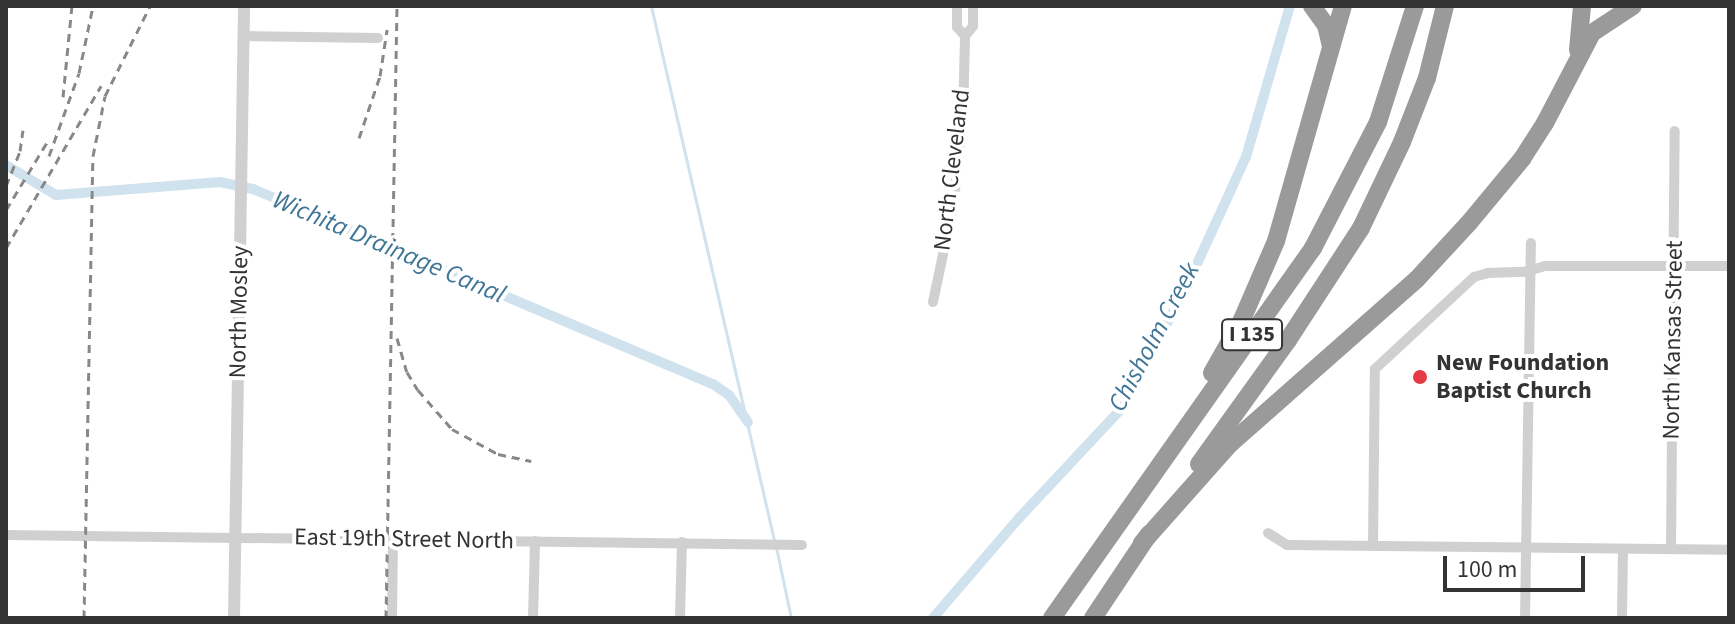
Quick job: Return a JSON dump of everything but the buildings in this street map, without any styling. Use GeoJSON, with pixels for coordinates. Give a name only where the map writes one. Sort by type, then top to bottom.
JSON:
{"type":"FeatureCollection","features":[{"type":"Feature","properties":{"kind":"highway"},"geometry":{"type":"LineString","coordinates":[[1143,489],[1241,322],[1276,241],[1343,6]]}},
{"type":"Feature","properties":{"kind":"highway","name":"I 135"},"geometry":{"type":"LineString","coordinates":[[1052,618],[1313,248],[1378,122],[1415,6]]}},
{"type":"Feature","properties":{"kind":"highway","name":"I 135"},"geometry":{"type":"LineString","coordinates":[[1093,618],[1142,543],[1288,340],[1361,228],[1402,142],[1427,78],[1445,6]]}},
{"type":"Feature","properties":{"kind":"highway"},"geometry":{"type":"LineString","coordinates":[[1576,60],[1582,6]]}},
{"type":"Feature","properties":{"kind":"highway"},"geometry":{"type":"LineString","coordinates":[[1142,543],[1230,444],[1417,279],[1468,224],[1522,159],[1545,123],[1592,33],[1605,21],[1633,6]]}},
{"type":"Feature","properties":{"kind":"highway"},"geometry":{"type":"LineString","coordinates":[[1314,8],[1326,25],[1331,49]]}},
{"type":"Feature","properties":{"kind":"street","name":"North Mosley"},"geometry":{"type":"LineString","coordinates":[[234,618],[244,6]]}},
{"type":"Feature","properties":{"kind":"street","name":"North Cleveland"},"geometry":{"type":"LineString","coordinates":[[957,6],[957,27],[965,36]]}},
{"type":"Feature","properties":{"kind":"street","name":"North Cleveland"},"geometry":{"type":"LineString","coordinates":[[933,302],[953,207],[963,119],[965,36],[973,26],[973,6]]}},
{"type":"Feature","properties":{"kind":"street"},"geometry":{"type":"LineString","coordinates":[[243,36],[378,38]]}},
{"type":"Feature","properties":{"kind":"street","name":"North Kansas Street"},"geometry":{"type":"LineString","coordinates":[[1671,549],[1675,131]]}},
{"type":"Feature","properties":{"kind":"street"},"geometry":{"type":"LineString","coordinates":[[1525,618],[1531,243]]}},
{"type":"Feature","properties":{"kind":"street"},"geometry":{"type":"LineString","coordinates":[[1373,546],[1375,369],[1474,277],[1545,266],[1729,266]]}},
{"type":"Feature","properties":{"kind":"street"},"geometry":{"type":"LineString","coordinates":[[1268,533],[1287,545],[1729,550]]}},
{"type":"Feature","properties":{"kind":"street","name":"East 19th Street North"},"geometry":{"type":"LineString","coordinates":[[6,535],[802,545]]}},
{"type":"Feature","properties":{"kind":"street"},"geometry":{"type":"LineString","coordinates":[[392,618],[393,539]]}},
{"type":"Feature","properties":{"kind":"street"},"geometry":{"type":"LineString","coordinates":[[533,618],[535,541]]}},
{"type":"Feature","properties":{"kind":"street"},"geometry":{"type":"LineString","coordinates":[[680,618],[682,542]]}},
{"type":"Feature","properties":{"kind":"street"},"geometry":{"type":"LineString","coordinates":[[1622,618],[1623,549]]}},
{"type":"Feature","properties":{"kind":"waterway"},"geometry":{"type":"LineString","coordinates":[[651,6],[774,540]]}},
{"type":"Feature","properties":{"kind":"waterway","name":"Chisholm Creek"},"geometry":{"type":"LineString","coordinates":[[933,618],[1020,517],[1124,406],[1191,277],[1246,157],[1290,6]]}},
{"type":"Feature","properties":{"kind":"waterway","name":"Wichita Drainage Canal"},"geometry":{"type":"LineString","coordinates":[[6,165],[56,195],[220,182],[253,189],[713,384],[729,395],[748,422]]}},
{"type":"Feature","properties":{"kind":"waterway"},"geometry":{"type":"LineString","coordinates":[[776,547],[791,618]]}},
{"type":"Feature","properties":{"kind":"railway"},"geometry":{"type":"LineString","coordinates":[[63,97],[72,6]]}},
{"type":"Feature","properties":{"kind":"railway"},"geometry":{"type":"LineString","coordinates":[[49,156],[79,73],[93,6]]}},
{"type":"Feature","properties":{"kind":"railway"},"geometry":{"type":"LineString","coordinates":[[84,618],[93,156],[105,96],[150,6]]}},
{"type":"Feature","properties":{"kind":"railway"},"geometry":{"type":"LineString","coordinates":[[386,618],[397,6]]}},
{"type":"Feature","properties":{"kind":"railway"},"geometry":{"type":"LineString","coordinates":[[359,138],[380,76],[387,30]]}},
{"type":"Feature","properties":{"kind":"railway"},"geometry":{"type":"LineString","coordinates":[[6,248],[101,86]]}},
{"type":"Feature","properties":{"kind":"railway"},"geometry":{"type":"LineString","coordinates":[[6,186],[20,151],[23,130]]}},
{"type":"Feature","properties":{"kind":"railway"},"geometry":{"type":"LineString","coordinates":[[6,210],[49,139]]}},
{"type":"Feature","properties":{"kind":"railway"},"geometry":{"type":"LineString","coordinates":[[397,338],[407,372],[418,390],[452,429],[498,454],[531,461]]}},
{"type":"Feature","properties":{"kind":"place","name":"New Foundation Baptist Church"},"geometry":{"type":"Point","coordinates":[1420,377]}}]}
